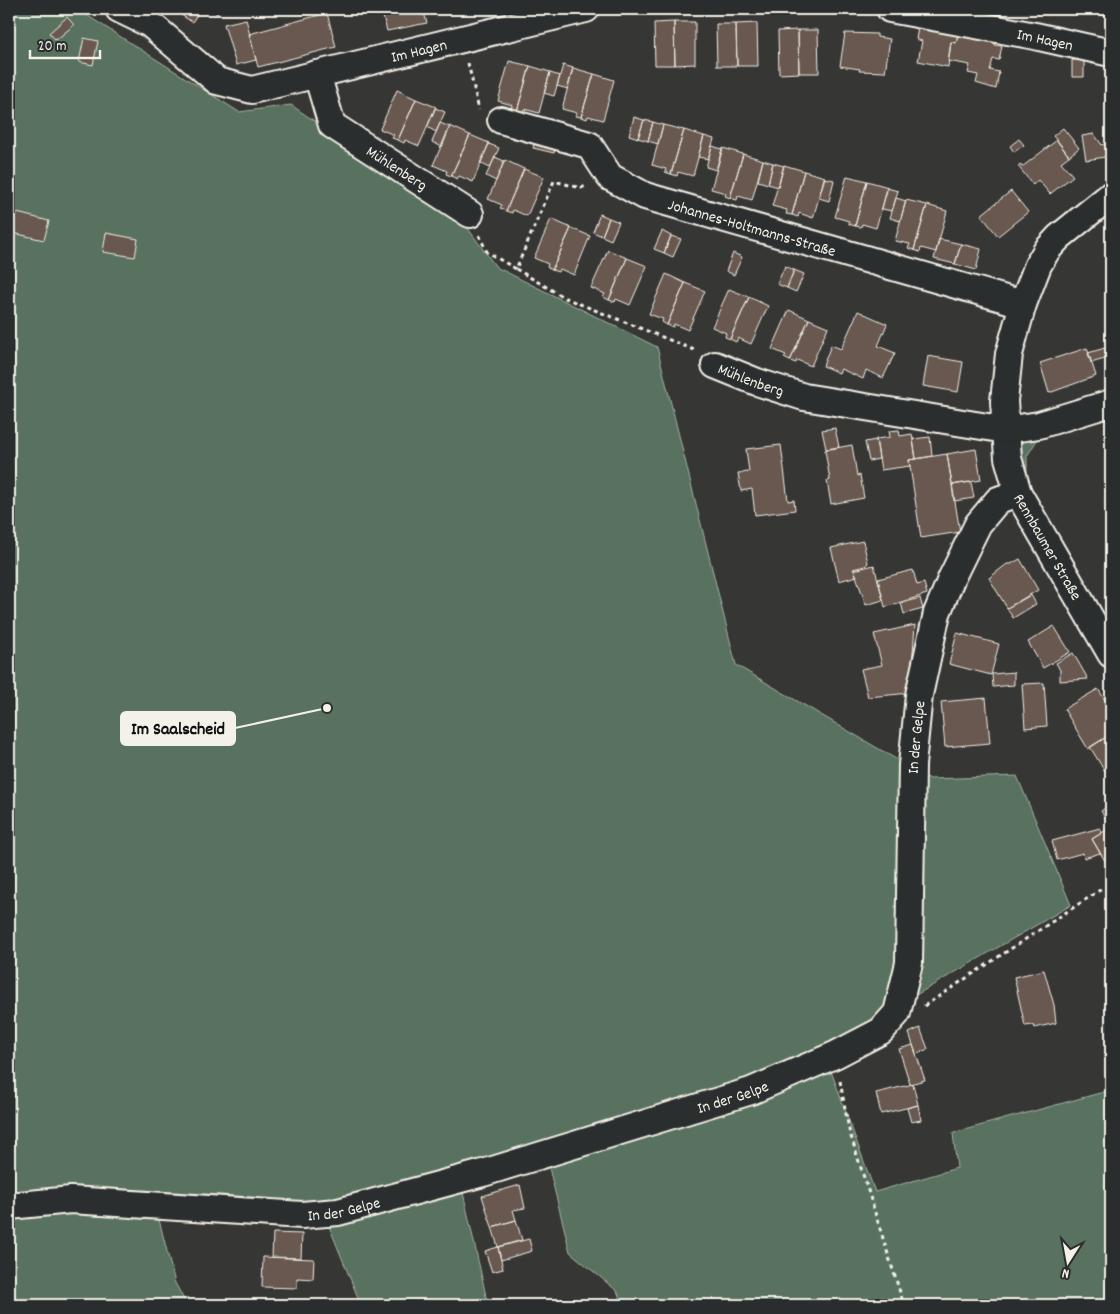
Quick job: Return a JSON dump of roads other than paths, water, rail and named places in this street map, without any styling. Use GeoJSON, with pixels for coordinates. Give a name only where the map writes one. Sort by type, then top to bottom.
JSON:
{"type":"FeatureCollection","features":[{"type":"Feature","properties":{"kind":"street","name":"Im Hagen"},"geometry":{"type":"LineString","coordinates":[[119,9],[150,24],[217,81],[252,90],[586,9]]}},
{"type":"Feature","properties":{"kind":"street","name":"Im Hagen"},"geometry":{"type":"LineString","coordinates":[[890,9],[1035,36],[1111,53]]}},
{"type":"Feature","properties":{"kind":"street","name":"Mühlenberg"},"geometry":{"type":"LineString","coordinates":[[317,74],[332,125],[470,214]]}},
{"type":"Feature","properties":{"kind":"street","name":"Johannes-Holtmanns-Straße"},"geometry":{"type":"LineString","coordinates":[[501,120],[589,145],[610,177],[645,196],[1023,304]]}},
{"type":"Feature","properties":{"kind":"street","name":"Rennbaumer Straße"},"geometry":{"type":"LineString","coordinates":[[1111,195],[1059,237],[1047,250],[1023,304],[1009,354],[1004,401],[1008,458],[1018,493],[1111,654]]}},
{"type":"Feature","properties":{"kind":"street","name":"Mühlenberg"},"geometry":{"type":"LineString","coordinates":[[715,365],[757,382],[804,397],[1006,430]]}},
{"type":"Feature","properties":{"kind":"street"},"geometry":{"type":"LineString","coordinates":[[1006,430],[1039,424],[1111,403]]}},
{"type":"Feature","properties":{"kind":"street","name":"In der Gelpe"},"geometry":{"type":"LineString","coordinates":[[9,1206],[71,1200],[302,1215],[338,1212],[484,1173],[751,1091],[835,1055],[880,1031],[897,1013],[909,963],[912,765],[919,695],[929,644],[937,613],[948,586],[978,524],[998,500],[1018,493]]}},
{"type":"Feature","properties":{"kind":"place","name":"Im Saalscheid"},"geometry":{"type":"Point","coordinates":[327,708]}}]}
